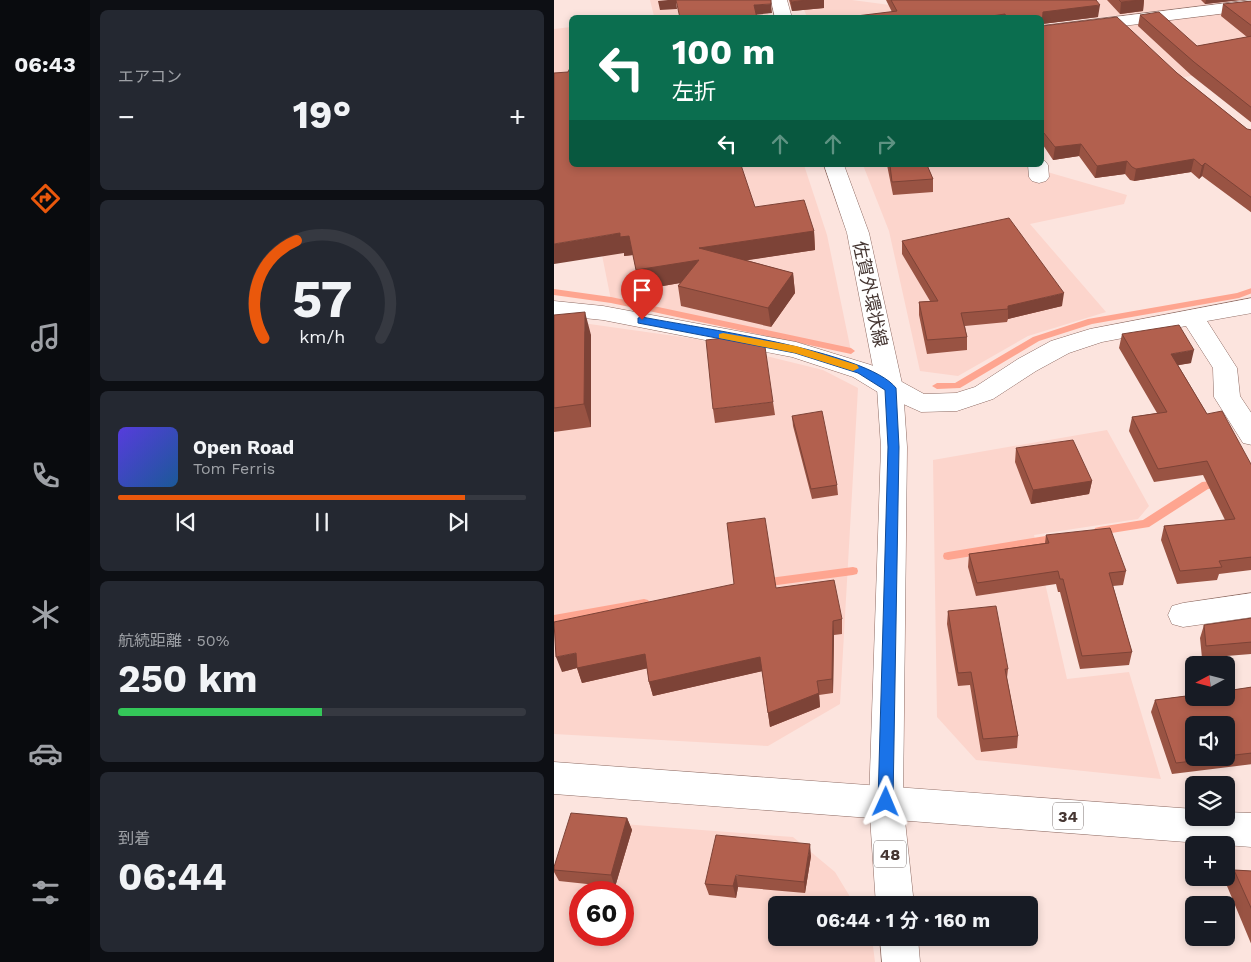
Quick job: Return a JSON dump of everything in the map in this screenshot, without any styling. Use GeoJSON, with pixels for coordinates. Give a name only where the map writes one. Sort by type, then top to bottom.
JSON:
{"type":"FeatureCollection","features":[{"type":"Feature","properties":{"kind":"main road"},"geometry":{"type":"LineString","coordinates":[[779,0],[783,15]]}},
{"type":"Feature","properties":{"kind":"main road"},"geometry":{"type":"LineString","coordinates":[[1044,31],[1251,5]]}},
{"type":"Feature","properties":{"kind":"main road"},"geometry":{"type":"LineString","coordinates":[[1102,7],[1134,34]]}},
{"type":"Feature","properties":{"kind":"main road","name":"佐賀外環状線"},"geometry":{"type":"LineString","coordinates":[[835,167],[858,233],[890,388],[894,447],[886,802],[894,896]]}},
{"type":"Feature","properties":{"kind":"main road"},"geometry":{"type":"LineString","coordinates":[[554,308],[603,313],[796,350],[862,371],[890,388],[921,403],[957,402],[984,393],[1027,365],[1060,347],[1099,336],[1251,305]]}},
{"type":"Feature","properties":{"kind":"main road"},"geometry":{"type":"LineString","coordinates":[[1192,317],[1225,368],[1227,397],[1251,436]]}},
{"type":"Feature","properties":{"kind":"main road"},"geometry":{"type":"LineString","coordinates":[[1183,614],[1251,605]]}},
{"type":"Feature","properties":{"kind":"main road","name":"34"},"geometry":{"type":"LineString","coordinates":[[554,778],[1251,830]]}},
{"type":"Feature","properties":{"kind":"main road"},"geometry":{"type":"LineString","coordinates":[[900,946],[901,962]]}},
{"type":"Feature","properties":{"kind":"shaded area"},"geometry":{"type":"Polygon","coordinates":[[[650,0],[764,0],[768,15],[654,15],[650,0]]]}},
{"type":"Feature","properties":{"kind":"shaded area"},"geometry":{"type":"Polygon","coordinates":[[[800,0],[852,0],[890,5],[918,0],[1252,0],[1044,24],[1044,15],[806,15],[800,0]]]}},
{"type":"Feature","properties":{"kind":"shaded area"},"geometry":{"type":"Polygon","coordinates":[[[1251,9],[1251,66],[1142,84],[1044,32],[1251,9]]]}},
{"type":"Feature","properties":{"kind":"shaded area"},"geometry":{"type":"Polygon","coordinates":[[[569,27],[569,77],[554,79],[554,29],[569,27]]]}},
{"type":"Feature","properties":{"kind":"shaded area"},"geometry":{"type":"Polygon","coordinates":[[[584,167],[805,167],[827,235],[851,351],[611,300],[584,167]]]}},
{"type":"Feature","properties":{"kind":"shaded area"},"geometry":{"type":"Polygon","coordinates":[[[864,167],[1030,167],[1127,195],[1124,204],[1030,224],[1106,312],[1028,336],[958,376],[920,371],[889,231],[864,167]]]}},
{"type":"Feature","properties":{"kind":"shaded area"},"geometry":{"type":"Polygon","coordinates":[[[554,319],[696,339],[823,370],[858,388],[840,704],[768,746],[554,734],[554,319]]]}},
{"type":"Feature","properties":{"kind":"shaded area"},"geometry":{"type":"Polygon","coordinates":[[[1107,430],[1149,506],[1138,519],[1034,535],[1067,679],[1129,672],[1161,779],[976,760],[937,717],[933,460],[1107,430]]]}},
{"type":"Feature","properties":{"kind":"shaded area"},"geometry":{"type":"Polygon","coordinates":[[[570,820],[793,837],[835,872],[850,896],[768,896],[768,946],[873,946],[875,962],[554,962],[554,872],[570,820]]]}},
{"type":"Feature","properties":{"kind":"building"},"geometry":{"type":"Polygon","coordinates":[[[676,0],[771,0],[771,4],[754,5],[756,15],[679,15],[676,0]]]}},
{"type":"Feature","properties":{"kind":"building"},"geometry":{"type":"Polygon","coordinates":[[[791,0],[807,0],[791,2],[791,0]]]}},
{"type":"Feature","properties":{"kind":"building"},"geometry":{"type":"Polygon","coordinates":[[[891,0],[1096,0],[1100,5],[1043,12],[1043,15],[864,15],[897,11],[891,0]]]}},
{"type":"Feature","properties":{"kind":"building"},"geometry":{"type":"Polygon","coordinates":[[[1119,0],[1141,0],[1121,2],[1119,0]]]}},
{"type":"Feature","properties":{"kind":"building"},"geometry":{"type":"Polygon","coordinates":[[[1252,1],[1252,26],[1223,4],[1252,1]]]}},
{"type":"Feature","properties":{"kind":"building"},"geometry":{"type":"Polygon","coordinates":[[[1159,12],[1197,46],[1252,36],[1252,108],[1194,62],[1140,15],[1159,12]]]}},
{"type":"Feature","properties":{"kind":"building"},"geometry":{"type":"Polygon","coordinates":[[[1117,17],[1177,73],[1247,129],[1252,130],[1252,198],[1205,163],[1202,166],[1194,159],[1136,169],[1127,161],[1097,166],[1081,144],[1055,147],[1044,133],[1044,26],[1117,17]]]}},
{"type":"Feature","properties":{"kind":"building"},"geometry":{"type":"Polygon","coordinates":[[[569,70],[569,167],[742,167],[755,207],[804,200],[814,231],[699,248],[793,273],[768,308],[678,286],[699,260],[636,270],[629,236],[620,237],[620,233],[554,244],[554,73],[568,72],[569,70]]]}},
{"type":"Feature","properties":{"kind":"building"},"geometry":{"type":"Polygon","coordinates":[[[890,167],[928,167],[933,179],[892,182],[890,167]]]}},
{"type":"Feature","properties":{"kind":"building"},"geometry":{"type":"Polygon","coordinates":[[[1009,218],[1064,293],[1008,306],[1008,309],[961,313],[967,337],[927,340],[919,302],[938,301],[902,241],[1009,218]]]}},
{"type":"Feature","properties":{"kind":"building"},"geometry":{"type":"Polygon","coordinates":[[[585,312],[584,404],[554,408],[554,315],[585,312]]]}},
{"type":"Feature","properties":{"kind":"building"},"geometry":{"type":"Polygon","coordinates":[[[1179,325],[1194,350],[1171,354],[1207,414],[1222,411],[1252,466],[1252,557],[1219,561],[1222,567],[1180,571],[1164,526],[1235,519],[1207,461],[1158,469],[1132,417],[1167,412],[1122,334],[1179,325]]]}},
{"type":"Feature","properties":{"kind":"building"},"geometry":{"type":"Polygon","coordinates":[[[742,336],[764,340],[773,402],[713,409],[706,340],[742,336]]]}},
{"type":"Feature","properties":{"kind":"building"},"geometry":{"type":"Polygon","coordinates":[[[822,411],[837,485],[811,489],[792,416],[822,411]]]}},
{"type":"Feature","properties":{"kind":"building"},"geometry":{"type":"Polygon","coordinates":[[[1073,440],[1092,481],[1033,490],[1016,448],[1073,440]]]}},
{"type":"Feature","properties":{"kind":"building"},"geometry":{"type":"Polygon","coordinates":[[[765,518],[776,588],[834,580],[842,619],[833,621],[832,679],[817,681],[819,693],[768,713],[760,657],[649,682],[645,654],[577,668],[576,653],[556,657],[554,622],[734,584],[727,523],[765,518]]]}},
{"type":"Feature","properties":{"kind":"building"},"geometry":{"type":"Polygon","coordinates":[[[1110,528],[1126,571],[1109,573],[1132,652],[1082,656],[1063,579],[1060,579],[1058,571],[977,583],[969,554],[1049,543],[1046,535],[1110,528]]]}},
{"type":"Feature","properties":{"kind":"building"},"geometry":{"type":"Polygon","coordinates":[[[996,606],[1008,669],[1005,669],[1018,736],[983,739],[971,672],[958,673],[948,611],[996,606]]]}},
{"type":"Feature","properties":{"kind":"building"},"geometry":{"type":"Polygon","coordinates":[[[1252,618],[1252,642],[1206,646],[1204,625],[1252,618]]]}},
{"type":"Feature","properties":{"kind":"building"},"geometry":{"type":"Polygon","coordinates":[[[1252,687],[1252,753],[1235,755],[1235,716],[1185,716],[1185,762],[1176,763],[1155,700],[1185,696],[1185,706],[1235,706],[1235,690],[1252,687]]]}},
{"type":"Feature","properties":{"kind":"building"},"geometry":{"type":"Polygon","coordinates":[[[571,813],[627,818],[611,875],[554,870],[571,813]]]}},
{"type":"Feature","properties":{"kind":"building"},"geometry":{"type":"Polygon","coordinates":[[[716,835],[810,844],[804,882],[736,875],[733,886],[705,884],[716,835]]]}},
{"type":"Feature","properties":{"kind":"building"},"geometry":{"type":"Polygon","coordinates":[[[1235,870],[1252,871],[1252,910],[1235,872],[1235,870]]]}},
{"type":"Feature","properties":{"kind":"waterway"},"geometry":{"type":"LineString","coordinates":[[937,386],[957,386],[1036,339],[1091,321],[1239,295],[1252,290]]}},
{"type":"Feature","properties":{"kind":"waterway"},"geometry":{"type":"LineString","coordinates":[[554,292],[611,300],[851,351]]}},
{"type":"Feature","properties":{"kind":"waterway"},"geometry":{"type":"LineString","coordinates":[[1099,531],[1145,524],[1206,485],[1220,484]]}},
{"type":"Feature","properties":{"kind":"waterway"},"geometry":{"type":"LineString","coordinates":[[948,556],[1058,538]]}},
{"type":"Feature","properties":{"kind":"waterway"},"geometry":{"type":"LineString","coordinates":[[762,583],[853,571]]}},
{"type":"Feature","properties":{"kind":"waterway"},"geometry":{"type":"LineString","coordinates":[[554,620],[644,603]]}},
{"type":"Feature","properties":{"kind":"slow traffic"},"geometry":{"type":"LineString","coordinates":[[723,336],[796,350],[853,368]]}},
{"type":"Feature","properties":{"kind":"route"},"geometry":{"type":"LineString","coordinates":[[642,320],[796,350],[862,371],[890,388],[894,447],[886,802]]}}]}
